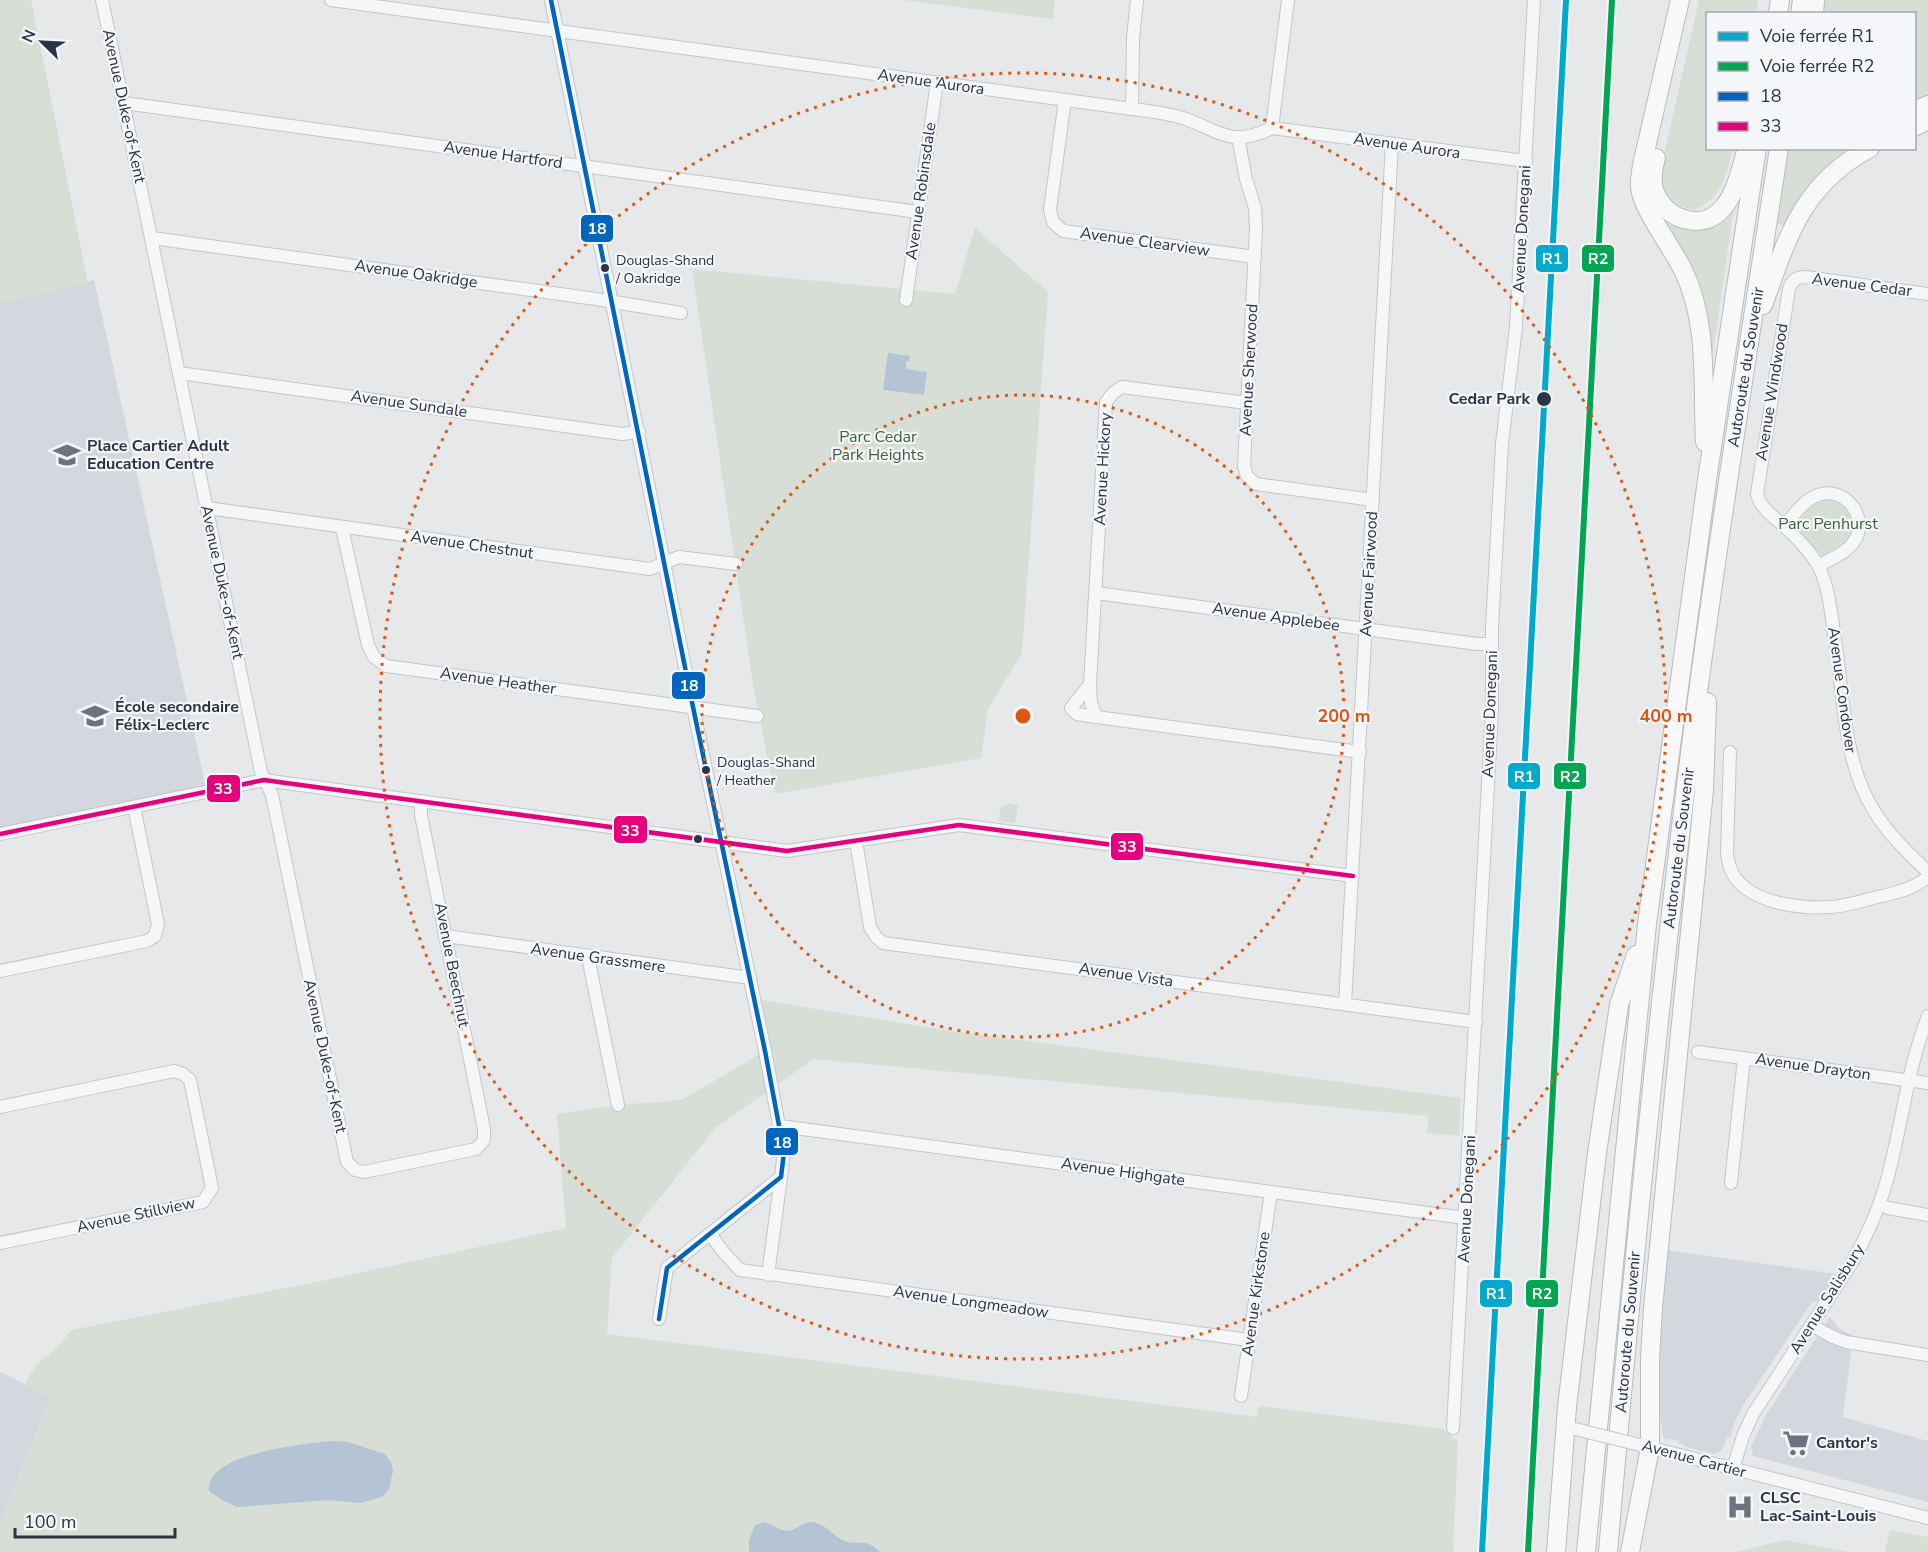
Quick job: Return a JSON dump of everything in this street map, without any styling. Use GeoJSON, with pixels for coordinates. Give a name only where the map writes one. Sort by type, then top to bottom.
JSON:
{"type":"FeatureCollection","features":[{"type":"Feature","properties":{"kind":"highway"},"geometry":{"type":"LineString","coordinates":[[1680,0],[1642,165],[1640,183],[1645,202],[1684,272],[1695,301],[1701,341],[1707,480]]}},
{"type":"Feature","properties":{"kind":"highway"},"geometry":{"type":"LineString","coordinates":[[1692,0],[1653,172],[1653,185],[1657,197],[1665,208],[1682,219],[1697,221],[1711,218],[1722,210],[1730,197],[1746,150]]}},
{"type":"Feature","properties":{"kind":"highway","name":"Autoroute du Souvenir"},"geometry":{"type":"LineString","coordinates":[[1586,1552],[1647,924],[1707,480],[1757,150]]}},
{"type":"Feature","properties":{"kind":"highway","name":"Autoroute du Souvenir"},"geometry":{"type":"LineString","coordinates":[[1608,1552],[1665,963],[1709,616],[1779,150]]}},
{"type":"Feature","properties":{"kind":"highway"},"geometry":{"type":"LineString","coordinates":[[1750,343],[1784,248],[1804,207],[1815,191],[1834,172],[1867,150]]}},
{"type":"Feature","properties":{"kind":"highway"},"geometry":{"type":"LineString","coordinates":[[1630,1552],[1645,1446],[1653,1308],[1706,770],[1709,616]]}},
{"type":"Feature","properties":{"kind":"highway"},"geometry":{"type":"LineString","coordinates":[[1556,1552],[1593,1185],[1618,1005],[1647,924]]}},
{"type":"Feature","properties":{"kind":"street","name":"Avenue Duke-of-Kent"},"geometry":{"type":"LineString","coordinates":[[102,0],[258,760],[264,780],[272,795],[347,1162],[355,1170],[364,1172],[476,1149],[484,1140],[484,1129]]}},
{"type":"Feature","properties":{"kind":"street","name":"Avenue Aurora"},"geometry":{"type":"LineString","coordinates":[[331,0],[1132,109],[1181,117],[1222,136],[1238,137],[1272,128],[1526,161]]}},
{"type":"Feature","properties":{"kind":"street"},"geometry":{"type":"LineString","coordinates":[[551,0],[780,1126],[784,1152],[768,1275]]}},
{"type":"Feature","properties":{"kind":"street"},"geometry":{"type":"LineString","coordinates":[[1132,109],[1132,38],[1137,0]]}},
{"type":"Feature","properties":{"kind":"street"},"geometry":{"type":"LineString","coordinates":[[1272,128],[1288,0]]}},
{"type":"Feature","properties":{"kind":"street","name":"Avenue Donegani"},"geometry":{"type":"LineString","coordinates":[[1454,1428],[1492,710],[1492,644],[1502,444],[1516,327],[1534,0]]}},
{"type":"Feature","properties":{"kind":"street","name":"Avenue Robinsdale"},"geometry":{"type":"LineString","coordinates":[[906,300],[937,82]]}},
{"type":"Feature","properties":{"kind":"street","name":"Avenue Clearview"},"geometry":{"type":"LineString","coordinates":[[1065,100],[1050,210],[1053,222],[1063,231],[1255,257]]}},
{"type":"Feature","properties":{"kind":"street","name":"Avenue Hartford"},"geometry":{"type":"LineString","coordinates":[[124,103],[918,212]]}},
{"type":"Feature","properties":{"kind":"street","name":"Avenue Sherwood"},"geometry":{"type":"LineString","coordinates":[[1238,137],[1246,179],[1255,208],[1255,257],[1244,466],[1247,476],[1256,484],[1373,500]]}},
{"type":"Feature","properties":{"kind":"street","name":"Avenue Fairwood"},"geometry":{"type":"LineString","coordinates":[[1345,1004],[1392,144]]}},
{"type":"Feature","properties":{"kind":"street","name":"Avenue Oakridge"},"geometry":{"type":"LineString","coordinates":[[152,238],[681,313]]}},
{"type":"Feature","properties":{"kind":"street","name":"Avenue Cedar"},"geometry":{"type":"LineString","coordinates":[[1796,278],[1806,277],[1928,294]]}},
{"type":"Feature","properties":{"kind":"street","name":"Avenue Windwood"},"geometry":{"type":"LineString","coordinates":[[1762,507],[1757,494],[1759,474],[1789,289],[1796,278]]}},
{"type":"Feature","properties":{"kind":"street","name":"Avenue Sundale"},"geometry":{"type":"LineString","coordinates":[[179,373],[622,434],[639,432]]}},
{"type":"Feature","properties":{"kind":"street","name":"Avenue Hickory"},"geometry":{"type":"LineString","coordinates":[[1096,717],[1091,703],[1090,684],[1106,402],[1122,387],[1247,403]]}},
{"type":"Feature","properties":{"kind":"street"},"geometry":{"type":"LineString","coordinates":[[1784,526],[1809,500],[1822,494],[1835,494],[1853,507],[1859,521],[1858,533],[1854,542],[1847,549],[1818,566]]}},
{"type":"Feature","properties":{"kind":"street","name":"Avenue Condover"},"geometry":{"type":"LineString","coordinates":[[1762,507],[1806,549],[1818,566],[1832,619],[1850,746],[1859,780],[1880,820],[1928,874]]}},
{"type":"Feature","properties":{"kind":"street","name":"Avenue Chestnut"},"geometry":{"type":"LineString","coordinates":[[207,508],[650,569],[679,557],[736,564]]}},
{"type":"Feature","properties":{"kind":"street","name":"Avenue Heather"},"geometry":{"type":"LineString","coordinates":[[342,528],[368,645],[374,657],[386,666],[757,716]]}},
{"type":"Feature","properties":{"kind":"street","name":"Avenue Applebee"},"geometry":{"type":"LineString","coordinates":[[1096,593],[1492,644]]}},
{"type":"Feature","properties":{"kind":"street"},"geometry":{"type":"LineString","coordinates":[[1090,684],[1071,708],[1077,714],[1360,752]]}},
{"type":"Feature","properties":{"kind":"street"},"geometry":{"type":"LineString","coordinates":[[1730,752],[1727,853],[1735,877],[1749,890],[1770,899],[1807,907],[1830,907],[1852,904],[1906,890],[1917,885],[1928,874]]}},
{"type":"Feature","properties":{"kind":"street"},"geometry":{"type":"LineString","coordinates":[[0,834],[264,780],[787,851],[962,825],[1353,876]]}},
{"type":"Feature","properties":{"kind":"street","name":"Avenue Beechnut"},"geometry":{"type":"LineString","coordinates":[[420,801],[484,1129]]}},
{"type":"Feature","properties":{"kind":"street"},"geometry":{"type":"LineString","coordinates":[[0,971],[147,941],[155,936],[158,924],[134,807]]}},
{"type":"Feature","properties":{"kind":"street","name":"Avenue Vista"},"geometry":{"type":"LineString","coordinates":[[856,841],[870,927],[883,943],[1476,1022]]}},
{"type":"Feature","properties":{"kind":"street","name":"Avenue Grassmere"},"geometry":{"type":"LineString","coordinates":[[446,936],[750,978]]}},
{"type":"Feature","properties":{"kind":"street"},"geometry":{"type":"LineString","coordinates":[[588,957],[618,1105]]}},
{"type":"Feature","properties":{"kind":"street","name":"Avenue Salisbury"},"geometry":{"type":"LineString","coordinates":[[1733,1469],[1750,1420],[1851,1264],[1864,1240],[1879,1204],[1892,1160],[1917,1046],[1928,1016]]}},
{"type":"Feature","properties":{"kind":"street","name":"Avenue Drayton"},"geometry":{"type":"LineString","coordinates":[[1698,1052],[1928,1083]]}},
{"type":"Feature","properties":{"kind":"street"},"geometry":{"type":"LineString","coordinates":[[1731,1183],[1744,1058]]}},
{"type":"Feature","properties":{"kind":"street","name":"Avenue Stillview"},"geometry":{"type":"LineString","coordinates":[[0,1107],[174,1071],[183,1074],[190,1080],[212,1188],[203,1202],[0,1243]]}},
{"type":"Feature","properties":{"kind":"street","name":"Avenue Highgate"},"geometry":{"type":"LineString","coordinates":[[780,1126],[1465,1218]]}},
{"type":"Feature","properties":{"kind":"street"},"geometry":{"type":"LineString","coordinates":[[659,1318],[667,1268],[781,1178]]}},
{"type":"Feature","properties":{"kind":"street","name":"Avenue Kirkstone"},"geometry":{"type":"LineString","coordinates":[[1242,1396],[1271,1192]]}},
{"type":"Feature","properties":{"kind":"street"},"geometry":{"type":"LineString","coordinates":[[1879,1204],[1888,1208],[1928,1215]]}},
{"type":"Feature","properties":{"kind":"street","name":"Avenue Longmeadow"},"geometry":{"type":"LineString","coordinates":[[710,1234],[740,1270],[1249,1340]]}},
{"type":"Feature","properties":{"kind":"street"},"geometry":{"type":"LineString","coordinates":[[1812,1325],[1846,1342],[1928,1355]]}},
{"type":"Feature","properties":{"kind":"street","name":"Avenue Cartier"},"geometry":{"type":"LineString","coordinates":[[1570,1428],[1928,1518]]}},
{"type":"Feature","properties":{"kind":"shaded area"},"geometry":{"type":"Polygon","coordinates":[[[94,280],[207,792],[0,834],[0,303],[94,280]]]}},
{"type":"Feature","properties":{"kind":"shaded area"},"geometry":{"type":"Polygon","coordinates":[[[1666,1250],[1836,1274],[1819,1301],[1812,1302],[1746,1401],[1735,1421],[1730,1438],[1727,1438],[1722,1450],[1714,1454],[1683,1446],[1678,1443],[1679,1441],[1669,1438],[1667,1441],[1663,1437],[1661,1422],[1657,1422],[1655,1366],[1666,1250]]]}},
{"type":"Feature","properties":{"kind":"shaded area"},"geometry":{"type":"Polygon","coordinates":[[[1830,1317],[1839,1328],[1853,1336],[1843,1417],[1928,1440],[1928,1502],[1753,1456],[1751,1446],[1767,1413],[1830,1317]]]}},
{"type":"Feature","properties":{"kind":"shaded area"},"geometry":{"type":"Polygon","coordinates":[[[0,1372],[51,1397],[0,1522],[0,1372]]]}},
{"type":"Feature","properties":{"kind":"green space"},"geometry":{"type":"Polygon","coordinates":[[[0,0],[31,0],[88,283],[0,303],[0,0]]]}},
{"type":"Feature","properties":{"kind":"green space"},"geometry":{"type":"Polygon","coordinates":[[[904,0],[1055,0],[1053,19],[904,0]]]}},
{"type":"Feature","properties":{"kind":"green space"},"geometry":{"type":"Polygon","coordinates":[[[1699,0],[1758,0],[1756,12],[1706,12],[1706,150],[1733,150],[1725,177],[1717,193],[1704,205],[1694,210],[1679,205],[1665,194],[1660,173],[1699,0]]]}},
{"type":"Feature","properties":{"kind":"green space"},"geometry":{"type":"Polygon","coordinates":[[[1823,0],[1928,0],[1928,96],[1916,102],[1916,12],[1821,12],[1823,0]]]}},
{"type":"Feature","properties":{"kind":"green space"},"geometry":{"type":"Polygon","coordinates":[[[1788,150],[1854,150],[1814,181],[1806,190],[1785,226],[1776,223],[1788,150]]]}},
{"type":"Feature","properties":{"kind":"green space"},"geometry":{"type":"Polygon","coordinates":[[[1735,200],[1713,351],[1710,353],[1664,223],[1668,219],[1686,226],[1735,200]]]}},
{"type":"Feature","properties":{"kind":"green space","name":"Parc Cedar Park Heights"},"geometry":{"type":"Polygon","coordinates":[[[975,228],[1048,292],[1022,653],[988,709],[981,758],[775,794],[753,684],[692,269],[955,294],[975,228]]]}},
{"type":"Feature","properties":{"kind":"green space","name":"Parc Penhurst"},"geometry":{"type":"Polygon","coordinates":[[[1830,498],[1849,510],[1853,521],[1847,543],[1823,555],[1817,553],[1798,530],[1797,524],[1799,518],[1816,501],[1830,498]]]}},
{"type":"Feature","properties":{"kind":"green space"},"geometry":{"type":"Polygon","coordinates":[[[1010,803],[1018,806],[1015,823],[999,821],[1000,808],[1010,803]]]}},
{"type":"Feature","properties":{"kind":"green space"},"geometry":{"type":"Polygon","coordinates":[[[755,999],[937,1029],[1461,1098],[1459,1136],[1427,1133],[1428,1116],[814,1059],[716,1127],[612,1258],[607,1334],[1257,1417],[1259,1406],[1443,1429],[1458,1442],[1453,1552],[0,1552],[0,1522],[51,1398],[24,1385],[37,1364],[54,1350],[72,1330],[326,1280],[566,1228],[557,1114],[618,1105],[682,1100],[765,1051],[755,999]]]}},
{"type":"Feature","properties":{"kind":"green space"},"geometry":{"type":"Polygon","coordinates":[[[1890,1530],[1928,1537],[1928,1552],[1885,1552],[1890,1530]]]}},
{"type":"Feature","properties":{"kind":"green space"},"geometry":{"type":"Polygon","coordinates":[[[1785,1540],[1848,1552],[1737,1552],[1785,1540]]]}},
{"type":"Feature","properties":{"kind":"water"},"geometry":{"type":"Polygon","coordinates":[[[888,353],[910,356],[909,361],[906,361],[906,369],[927,372],[924,395],[883,390],[888,353]]]}},
{"type":"Feature","properties":{"kind":"water"},"geometry":{"type":"Polygon","coordinates":[[[331,1441],[348,1442],[385,1454],[391,1462],[393,1471],[389,1489],[382,1497],[360,1503],[328,1500],[237,1507],[209,1491],[212,1478],[223,1468],[239,1459],[280,1448],[331,1441]]]}},
{"type":"Feature","properties":{"kind":"water"},"geometry":{"type":"Polygon","coordinates":[[[765,1522],[786,1531],[808,1522],[817,1523],[841,1539],[866,1543],[880,1552],[749,1552],[749,1540],[755,1525],[765,1522]]]}},
{"type":"Feature","properties":{"kind":"rail line","name":"R1"},"geometry":{"type":"LineString","coordinates":[[1482,1552],[1566,0]]}},
{"type":"Feature","properties":{"kind":"rail line","name":"R2"},"geometry":{"type":"LineString","coordinates":[[1528,1552],[1612,0]]}},
{"type":"Feature","properties":{"kind":"transit line","name":"18"},"geometry":{"type":"LineString","coordinates":[[551,0],[784,1152],[781,1177],[667,1268],[659,1319]]}},
{"type":"Feature","properties":{"kind":"transit line","name":"33"},"geometry":{"type":"LineString","coordinates":[[0,834],[264,780],[787,851],[959,825],[1353,876]]}},
{"type":"Feature","properties":{"kind":"place","name":"Douglas-Shand / Oakridge"},"geometry":{"type":"Point","coordinates":[605,268]}},
{"type":"Feature","properties":{"kind":"place","name":"Cedar Park"},"geometry":{"type":"Point","coordinates":[1544,399]}},
{"type":"Feature","properties":{"kind":"place","name":"Place Cartier Adult Education Centre"},"geometry":{"type":"Point","coordinates":[67,455]}},
{"type":"Feature","properties":{"kind":"place","name":"École secondaire Félix-Leclerc"},"geometry":{"type":"Point","coordinates":[95,716]}},
{"type":"Feature","properties":{"kind":"place","name":"Douglas-Shand / Heather"},"geometry":{"type":"Point","coordinates":[706,770]}},
{"type":"Feature","properties":{"kind":"place","name":"Cantor's"},"geometry":{"type":"Point","coordinates":[1796,1443]}},
{"type":"Feature","properties":{"kind":"place","name":"CLSC Lac-Saint-Louis"},"geometry":{"type":"Point","coordinates":[1740,1507]}}]}
